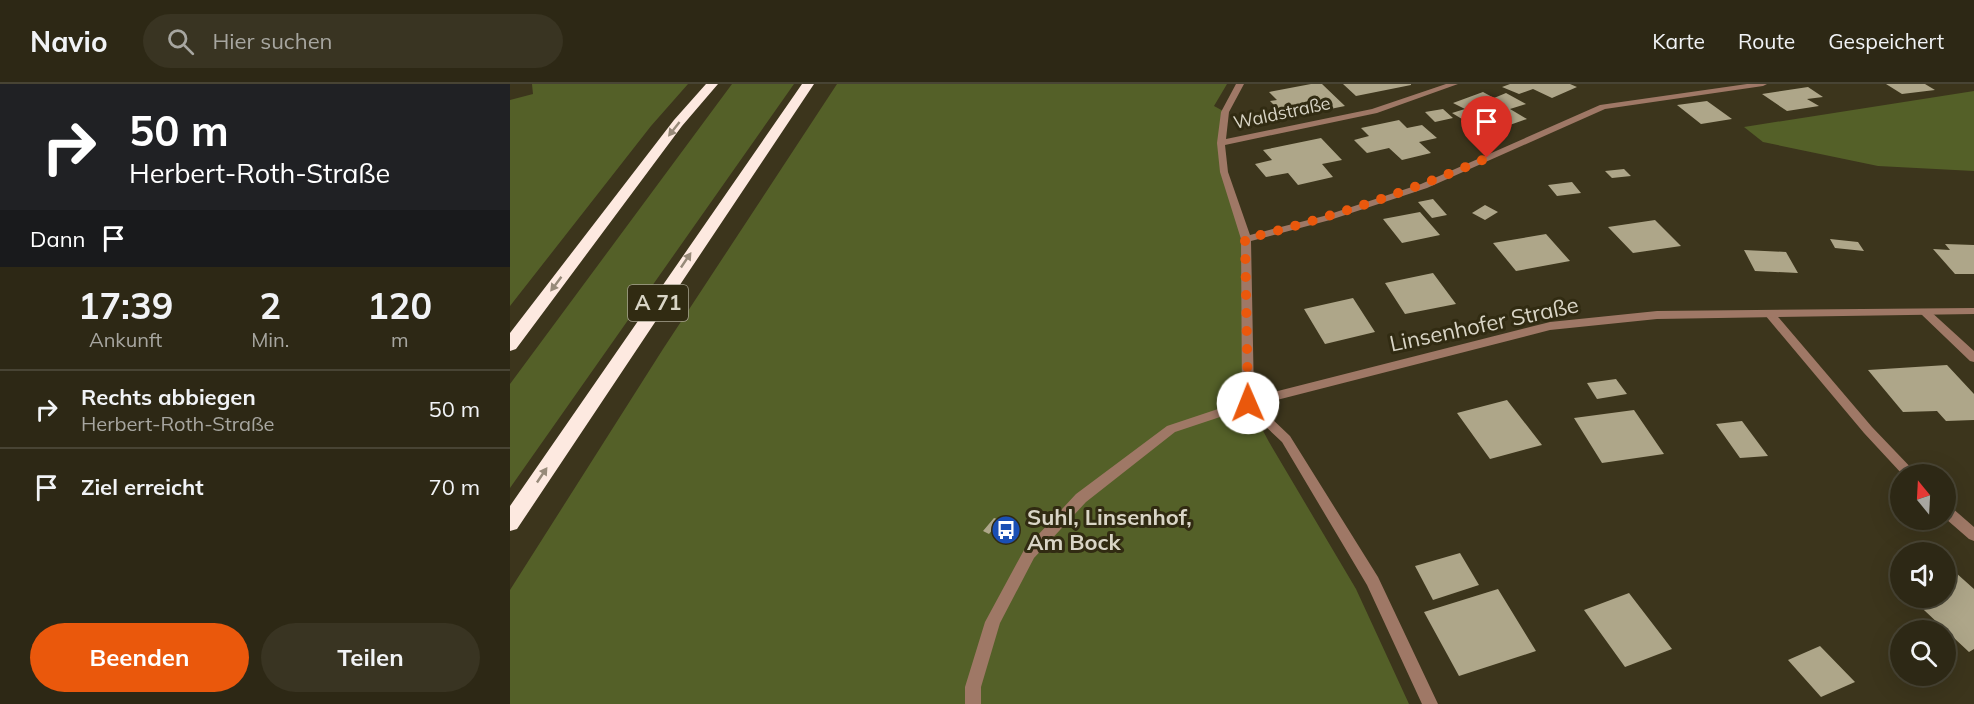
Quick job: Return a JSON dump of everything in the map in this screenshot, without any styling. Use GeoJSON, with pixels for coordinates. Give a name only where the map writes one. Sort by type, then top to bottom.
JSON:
{"type":"FeatureCollection","features":[{"type":"Feature","properties":{"kind":"highway"},"geometry":{"type":"LineString","coordinates":[[510,345],[678,123],[712,84]]}},
{"type":"Feature","properties":{"kind":"highway","name":"A 71"},"geometry":{"type":"LineString","coordinates":[[510,523],[808,84]]}},
{"type":"Feature","properties":{"kind":"street"},"geometry":{"type":"LineString","coordinates":[[1239,84],[1225,112],[1221,143],[1224,172],[1245,239],[1248,403],[1286,438],[1373,580],[1430,704]]}},
{"type":"Feature","properties":{"kind":"street","name":"Waldstraße"},"geometry":{"type":"LineString","coordinates":[[1221,143],[1374,111],[1454,84]]}},
{"type":"Feature","properties":{"kind":"street"},"geometry":{"type":"LineString","coordinates":[[1245,239],[1327,218],[1424,186],[1603,107],[1763,84]]}},
{"type":"Feature","properties":{"kind":"street","name":"Linsenhofer Straße"},"geometry":{"type":"LineString","coordinates":[[973,704],[974,687],[993,622],[1029,554],[1081,498],[1171,429],[1248,403],[1550,326],[1657,315],[1974,311]]}},
{"type":"Feature","properties":{"kind":"street"},"geometry":{"type":"LineString","coordinates":[[1925,312],[1974,358]]}},
{"type":"Feature","properties":{"kind":"street"},"geometry":{"type":"LineString","coordinates":[[1769,313],[1868,430],[1900,464]]}},
{"type":"Feature","properties":{"kind":"street"},"geometry":{"type":"LineString","coordinates":[[1956,520],[1974,535]]}},
{"type":"Feature","properties":{"kind":"green space"},"geometry":{"type":"Polygon","coordinates":[[[532,84],[688,84],[651,126],[510,306],[510,100],[533,94],[532,84]]]}},
{"type":"Feature","properties":{"kind":"green space"},"geometry":{"type":"Polygon","coordinates":[[[732,84],[794,84],[510,488],[510,384],[732,84]]]}},
{"type":"Feature","properties":{"kind":"green space"},"geometry":{"type":"Polygon","coordinates":[[[837,84],[1227,84],[1214,106],[1225,112],[1224,172],[1246,239],[1248,403],[1356,589],[1409,704],[510,704],[510,590],[663,349],[837,84]]]}},
{"type":"Feature","properties":{"kind":"green space"},"geometry":{"type":"Polygon","coordinates":[[[1974,91],[1974,171],[1878,166],[1763,142],[1744,127],[1974,91]]]}},
{"type":"Feature","properties":{"kind":"building"},"geometry":{"type":"Polygon","coordinates":[[[1322,84],[1345,106],[1281,119],[1275,112],[1280,111],[1270,101],[1277,100],[1269,92],[1322,84]]]}},
{"type":"Feature","properties":{"kind":"building"},"geometry":{"type":"Polygon","coordinates":[[[1343,84],[1411,84],[1411,85],[1356,96],[1343,84]]]}},
{"type":"Feature","properties":{"kind":"building"},"geometry":{"type":"Polygon","coordinates":[[[1510,84],[1570,84],[1577,87],[1552,98],[1533,89],[1519,94],[1502,87],[1510,84]]]}},
{"type":"Feature","properties":{"kind":"building"},"geometry":{"type":"Polygon","coordinates":[[[1886,84],[1925,84],[1935,90],[1902,94],[1886,84]]]}},
{"type":"Feature","properties":{"kind":"building"},"geometry":{"type":"Polygon","coordinates":[[[1808,87],[1823,97],[1807,99],[1819,106],[1787,111],[1762,94],[1808,87]]]}},
{"type":"Feature","properties":{"kind":"building"},"geometry":{"type":"Polygon","coordinates":[[[1483,92],[1494,98],[1506,93],[1526,104],[1510,109],[1527,119],[1504,127],[1488,119],[1472,125],[1452,113],[1465,109],[1453,103],[1483,92]]]}},
{"type":"Feature","properties":{"kind":"building"},"geometry":{"type":"Polygon","coordinates":[[[1707,101],[1732,119],[1701,124],[1677,105],[1707,101]]]}},
{"type":"Feature","properties":{"kind":"building"},"geometry":{"type":"Polygon","coordinates":[[[1443,109],[1453,118],[1435,122],[1425,112],[1443,109]]]}},
{"type":"Feature","properties":{"kind":"building"},"geometry":{"type":"Polygon","coordinates":[[[1399,120],[1407,128],[1422,125],[1437,138],[1419,142],[1431,153],[1402,160],[1389,148],[1367,153],[1354,140],[1369,136],[1361,128],[1399,120]]]}},
{"type":"Feature","properties":{"kind":"building"},"geometry":{"type":"Polygon","coordinates":[[[1321,138],[1342,160],[1322,164],[1333,177],[1298,185],[1288,173],[1266,177],[1255,164],[1272,160],[1263,150],[1321,138]]]}},
{"type":"Feature","properties":{"kind":"building"},"geometry":{"type":"Polygon","coordinates":[[[1624,169],[1631,176],[1612,178],[1605,171],[1624,169]]]}},
{"type":"Feature","properties":{"kind":"building"},"geometry":{"type":"Polygon","coordinates":[[[1572,182],[1581,193],[1557,196],[1548,185],[1572,182]]]}},
{"type":"Feature","properties":{"kind":"building"},"geometry":{"type":"Polygon","coordinates":[[[1433,199],[1447,215],[1432,218],[1418,202],[1433,199]]]}},
{"type":"Feature","properties":{"kind":"building"},"geometry":{"type":"Polygon","coordinates":[[[1485,205],[1498,212],[1485,220],[1472,213],[1485,205]]]}},
{"type":"Feature","properties":{"kind":"building"},"geometry":{"type":"Polygon","coordinates":[[[1420,212],[1440,235],[1402,243],[1383,219],[1420,212]]]}},
{"type":"Feature","properties":{"kind":"building"},"geometry":{"type":"Polygon","coordinates":[[[1655,220],[1681,246],[1633,253],[1608,227],[1655,220]]]}},
{"type":"Feature","properties":{"kind":"building"},"geometry":{"type":"Polygon","coordinates":[[[1546,234],[1570,261],[1516,271],[1493,243],[1546,234]]]}},
{"type":"Feature","properties":{"kind":"building"},"geometry":{"type":"Polygon","coordinates":[[[1830,239],[1858,242],[1864,251],[1835,248],[1830,239]]]}},
{"type":"Feature","properties":{"kind":"building"},"geometry":{"type":"Polygon","coordinates":[[[1945,244],[1974,245],[1974,274],[1955,274],[1933,249],[1950,250],[1945,244]]]}},
{"type":"Feature","properties":{"kind":"building"},"geometry":{"type":"Polygon","coordinates":[[[1744,250],[1786,252],[1798,273],[1755,271],[1744,250]]]}},
{"type":"Feature","properties":{"kind":"building"},"geometry":{"type":"Polygon","coordinates":[[[1433,273],[1456,304],[1405,314],[1385,283],[1433,273]]]}},
{"type":"Feature","properties":{"kind":"building"},"geometry":{"type":"Polygon","coordinates":[[[1353,298],[1375,332],[1325,344],[1304,309],[1353,298]]]}},
{"type":"Feature","properties":{"kind":"building"},"geometry":{"type":"Polygon","coordinates":[[[1947,365],[1974,394],[1974,420],[1946,421],[1937,411],[1903,412],[1868,370],[1947,365]]]}},
{"type":"Feature","properties":{"kind":"building"},"geometry":{"type":"Polygon","coordinates":[[[1616,379],[1627,394],[1597,399],[1587,383],[1616,379]]]}},
{"type":"Feature","properties":{"kind":"building"},"geometry":{"type":"Polygon","coordinates":[[[1507,400],[1542,445],[1490,459],[1457,413],[1507,400]]]}},
{"type":"Feature","properties":{"kind":"building"},"geometry":{"type":"Polygon","coordinates":[[[1634,410],[1664,454],[1602,463],[1574,418],[1634,410]]]}},
{"type":"Feature","properties":{"kind":"building"},"geometry":{"type":"Polygon","coordinates":[[[1742,421],[1768,456],[1740,458],[1716,424],[1742,421]]]}},
{"type":"Feature","properties":{"kind":"building"},"geometry":{"type":"Polygon","coordinates":[[[994,518],[1000,520],[989,534],[983,531],[994,518]]]}},
{"type":"Feature","properties":{"kind":"building"},"geometry":{"type":"Polygon","coordinates":[[[1460,553],[1479,585],[1433,600],[1415,566],[1460,553]]]}},
{"type":"Feature","properties":{"kind":"building"},"geometry":{"type":"Polygon","coordinates":[[[1956,573],[1974,589],[1974,649],[1969,652],[1956,640],[1956,620],[1935,620],[1922,608],[1956,608],[1956,573]]]}},
{"type":"Feature","properties":{"kind":"building"},"geometry":{"type":"Polygon","coordinates":[[[1498,589],[1536,651],[1459,676],[1424,612],[1498,589]]]}},
{"type":"Feature","properties":{"kind":"building"},"geometry":{"type":"Polygon","coordinates":[[[1629,593],[1672,649],[1625,667],[1584,610],[1629,593]]]}},
{"type":"Feature","properties":{"kind":"building"},"geometry":{"type":"Polygon","coordinates":[[[1820,646],[1855,682],[1821,697],[1788,660],[1820,646]]]}},
{"type":"Feature","properties":{"kind":"place","name":"Suhl, Linsenhof, Am Bock"},"geometry":{"type":"Point","coordinates":[1006,530]}},
{"type":"Feature","properties":{"kind":"route"},"geometry":{"type":"LineString","coordinates":[[1248,403],[1245,239],[1327,218],[1424,186],[1487,158]]}}]}
